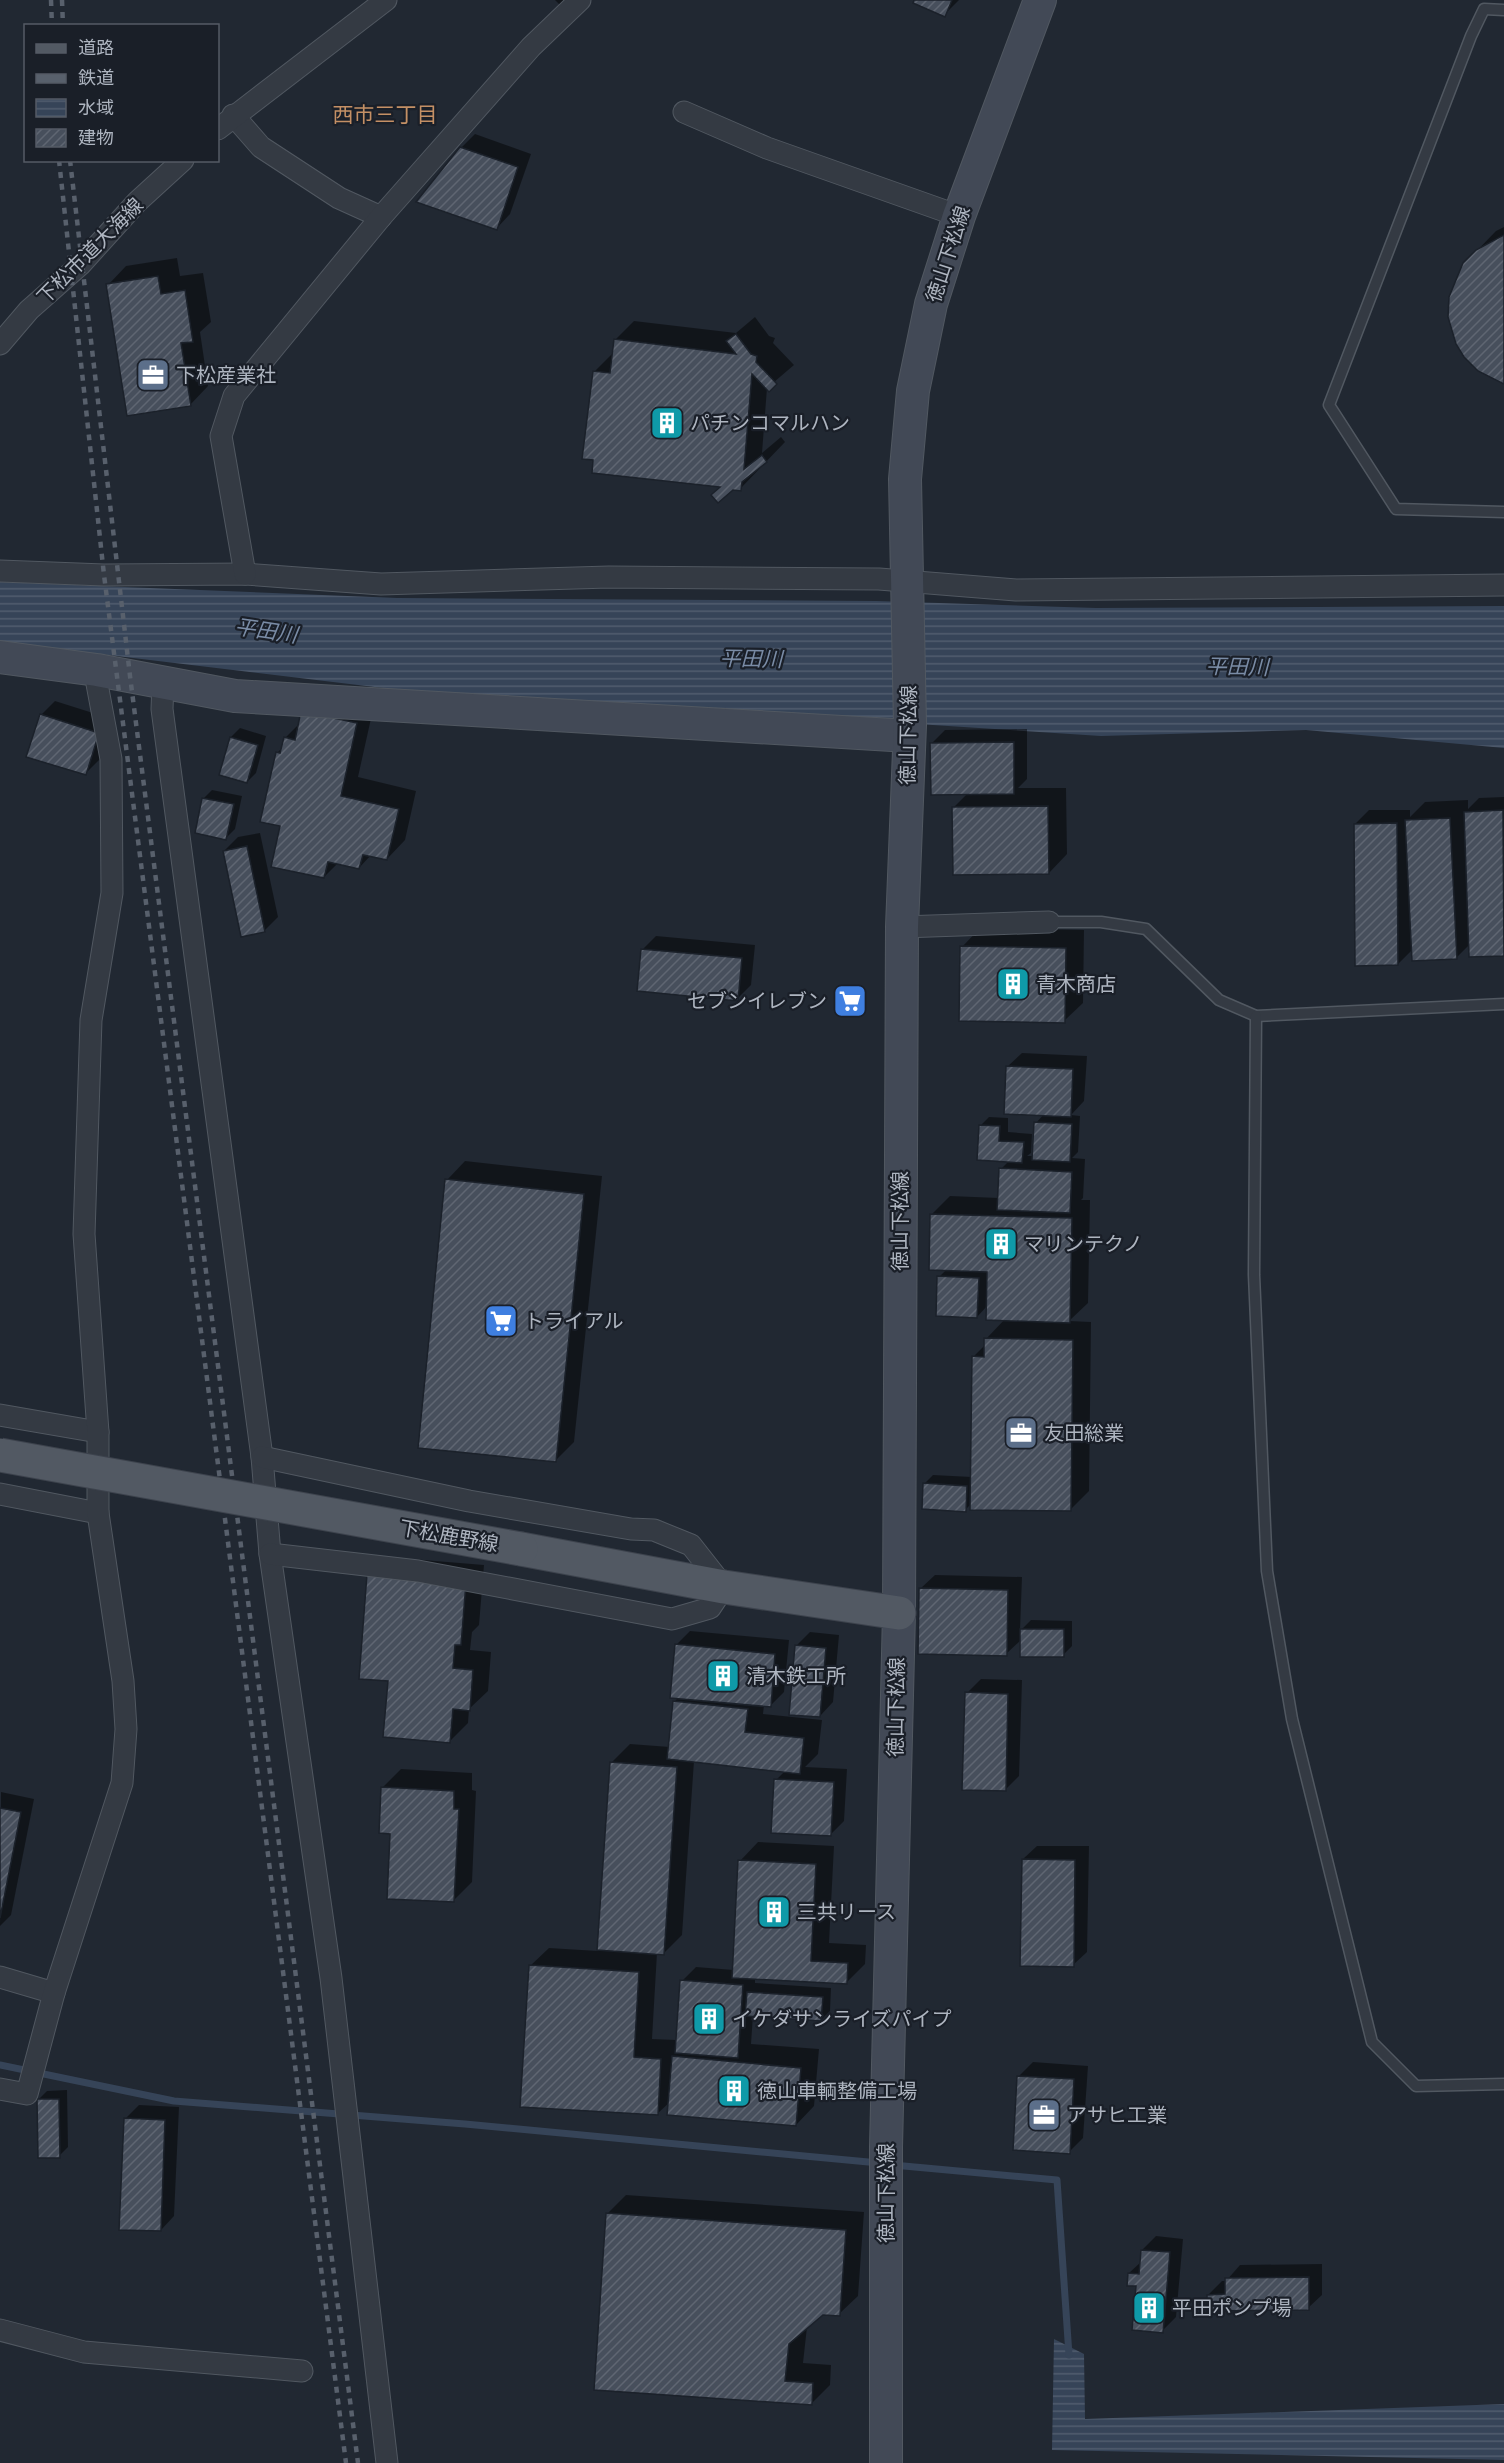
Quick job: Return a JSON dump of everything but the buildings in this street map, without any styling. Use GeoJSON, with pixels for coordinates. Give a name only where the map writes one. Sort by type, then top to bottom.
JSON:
{"type":"FeatureCollection","features":[{"type":"Feature","properties":{"kind":"main road","name":"徳山下松線"},"geometry":{"type":"LineString","coordinates":[[886,2463],[886,2147],[899,1613],[902,927],[909,730],[905,479],[913,391],[932,304],[959,216],[1040,0]]}},
{"type":"Feature","properties":{"kind":"main road"},"geometry":{"type":"LineString","coordinates":[[0,657],[97,670],[235,696],[909,730]]}},
{"type":"Feature","properties":{"kind":"main road","name":"下松鹿野線"},"geometry":{"type":"LineString","coordinates":[[0,1455],[724,1587],[899,1613]]}},
{"type":"Feature","properties":{"kind":"street"},"geometry":{"type":"LineString","coordinates":[[381,217],[339,198],[225,122],[386,0]]}},
{"type":"Feature","properties":{"kind":"street"},"geometry":{"type":"LineString","coordinates":[[245,574],[221,436],[234,396],[381,217],[531,47],[580,0]]}},
{"type":"Feature","properties":{"kind":"street"},"geometry":{"type":"LineString","coordinates":[[684,112],[767,148],[959,216]]}},
{"type":"Feature","properties":{"kind":"street","name":"下松市道大海線"},"geometry":{"type":"LineString","coordinates":[[0,344],[29,310],[80,265],[137,202],[181,162]]}},
{"type":"Feature","properties":{"kind":"street"},"geometry":{"type":"LineString","coordinates":[[0,571],[111,575],[245,574],[381,584],[609,577],[879,579],[907,587],[1016,591],[1504,585]]}},
{"type":"Feature","properties":{"kind":"street"},"geometry":{"type":"LineString","coordinates":[[0,2089],[27,2094],[54,1994],[122,1783],[126,1729],[123,1681],[98,1513],[98,1432],[85,1210],[91,1020],[112,892],[111,759],[96,684],[97,670]]}},
{"type":"Feature","properties":{"kind":"street"},"geometry":{"type":"LineString","coordinates":[[163,684],[164,721],[262,1457],[270,1554],[330,1978],[387,2463]]}},
{"type":"Feature","properties":{"kind":"street"},"geometry":{"type":"LineString","coordinates":[[902,927],[1049,922]]}},
{"type":"Feature","properties":{"kind":"street"},"geometry":{"type":"LineString","coordinates":[[0,1415],[98,1432]]}},
{"type":"Feature","properties":{"kind":"street"},"geometry":{"type":"LineString","coordinates":[[262,1457],[469,1501],[631,1529],[654,1530],[691,1545],[724,1587],[710,1608],[672,1619],[418,1570],[270,1554]]}},
{"type":"Feature","properties":{"kind":"street"},"geometry":{"type":"LineString","coordinates":[[0,1494],[98,1513]]}},
{"type":"Feature","properties":{"kind":"street"},"geometry":{"type":"LineString","coordinates":[[0,1977],[54,1994]]}},
{"type":"Feature","properties":{"kind":"street"},"geometry":{"type":"LineString","coordinates":[[0,2330],[84,2352],[302,2371]]}},
{"type":"Feature","properties":{"kind":"lane"},"geometry":{"type":"LineString","coordinates":[[1504,10],[1484,9],[1471,36],[1329,405],[1396,509],[1504,512]]}},
{"type":"Feature","properties":{"kind":"lane"},"geometry":{"type":"LineString","coordinates":[[1049,922],[1101,922],[1146,929],[1219,1000],[1256,1017],[1504,1004]]}},
{"type":"Feature","properties":{"kind":"lane"},"geometry":{"type":"LineString","coordinates":[[1256,1017],[1254,1275],[1267,1571],[1292,1719],[1372,2042],[1416,2086],[1504,2084]]}},
{"type":"Feature","properties":{"kind":"water","name":"平田川"},"geometry":{"type":"Polygon","coordinates":[[[0,582],[397,598],[876,601],[1096,608],[1504,606],[1504,748],[1306,730],[1101,736],[408,691],[0,642],[0,582]]]}},
{"type":"Feature","properties":{"kind":"water"},"geometry":{"type":"Polygon","coordinates":[[[1054,2339],[1084,2354],[1085,2419],[1504,2404],[1504,2460],[1052,2450],[1054,2339]]]}},
{"type":"Feature","properties":{"kind":"waterway"},"geometry":{"type":"LineString","coordinates":[[0,2065],[174,2101],[465,2124],[879,2163]]}},
{"type":"Feature","properties":{"kind":"waterway"},"geometry":{"type":"LineString","coordinates":[[893,2165],[1057,2180],[1069,2355]]}},
{"type":"Feature","properties":{"kind":"railway"},"geometry":{"type":"LineString","coordinates":[[51,0],[52,24]]}},
{"type":"Feature","properties":{"kind":"railway"},"geometry":{"type":"LineString","coordinates":[[62,0],[63,24]]}},
{"type":"Feature","properties":{"kind":"railway"},"geometry":{"type":"LineString","coordinates":[[59,162],[104,575],[346,2463]]}},
{"type":"Feature","properties":{"kind":"railway"},"geometry":{"type":"LineString","coordinates":[[70,162],[130,676],[358,2463]]}},
{"type":"Feature","properties":{"kind":"place","name":"下松産業社"},"geometry":{"type":"Point","coordinates":[153,375]}},
{"type":"Feature","properties":{"kind":"place","name":"パチンコマルハン"},"geometry":{"type":"Point","coordinates":[667,423]}},
{"type":"Feature","properties":{"kind":"place","name":"青木商店"},"geometry":{"type":"Point","coordinates":[1013,984]}},
{"type":"Feature","properties":{"kind":"place","name":"セブンイレブン"},"geometry":{"type":"Point","coordinates":[850,1001]}},
{"type":"Feature","properties":{"kind":"place","name":"マリンテクノ"},"geometry":{"type":"Point","coordinates":[1001,1244]}},
{"type":"Feature","properties":{"kind":"place","name":"トライアル"},"geometry":{"type":"Point","coordinates":[501,1321]}},
{"type":"Feature","properties":{"kind":"place","name":"友田総業"},"geometry":{"type":"Point","coordinates":[1021,1433]}},
{"type":"Feature","properties":{"kind":"place","name":"清木鉄工所"},"geometry":{"type":"Point","coordinates":[723,1676]}},
{"type":"Feature","properties":{"kind":"place","name":"三共リース"},"geometry":{"type":"Point","coordinates":[774,1912]}},
{"type":"Feature","properties":{"kind":"place","name":"イケダサンライズパイプ"},"geometry":{"type":"Point","coordinates":[709,2019]}},
{"type":"Feature","properties":{"kind":"place","name":"徳山車輌整備工場"},"geometry":{"type":"Point","coordinates":[734,2091]}},
{"type":"Feature","properties":{"kind":"place","name":"アサヒ工業"},"geometry":{"type":"Point","coordinates":[1044,2115]}},
{"type":"Feature","properties":{"kind":"place","name":"平田ポンプ場"},"geometry":{"type":"Point","coordinates":[1149,2308]}},
{"type":"Feature","properties":{"kind":"district","name":"西市三丁目"},"geometry":{"type":"Point","coordinates":[385,115]}}]}
